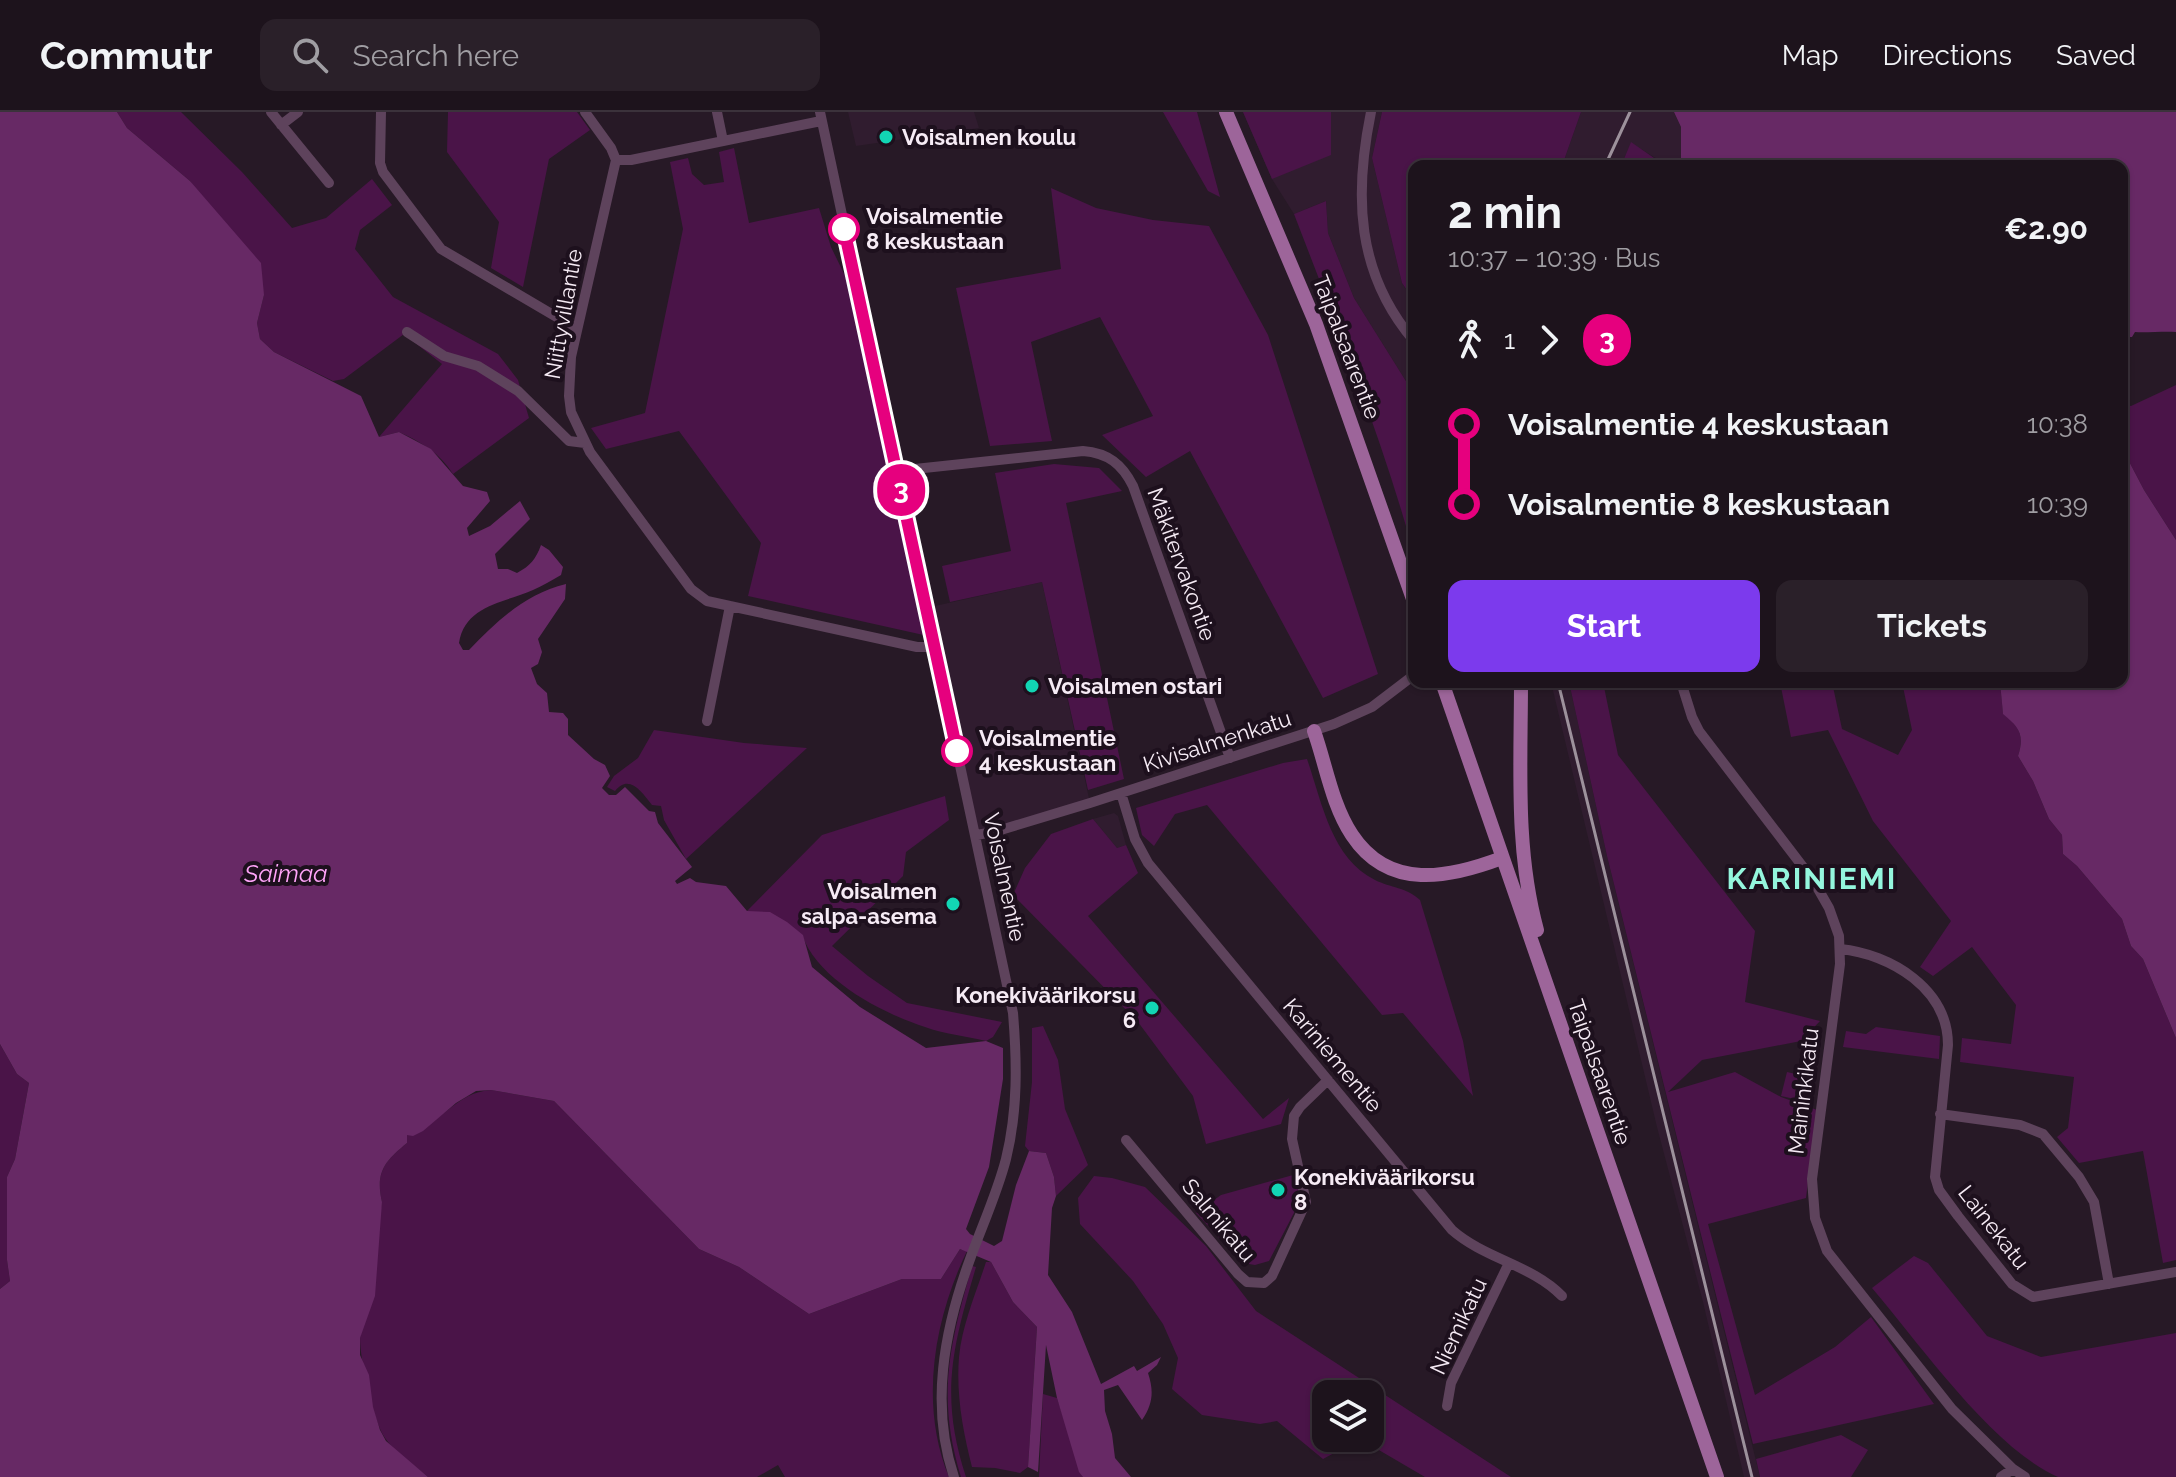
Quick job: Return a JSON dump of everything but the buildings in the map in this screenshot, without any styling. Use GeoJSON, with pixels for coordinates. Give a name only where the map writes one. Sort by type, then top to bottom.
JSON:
{"type":"FeatureCollection","features":[{"type":"Feature","properties":{"kind":"main road","name":"Taipalsaarentie"},"geometry":{"type":"LineString","coordinates":[[1226,112],[1316,324],[1408,585]]}},
{"type":"Feature","properties":{"kind":"main road","name":"Taipalsaarentie"},"geometry":{"type":"LineString","coordinates":[[1444,688],[1717,1477]]}},
{"type":"Feature","properties":{"kind":"main road"},"geometry":{"type":"LineString","coordinates":[[1521,688],[1521,819],[1526,877],[1531,908],[1567,1043]]}},
{"type":"Feature","properties":{"kind":"main road"},"geometry":{"type":"LineString","coordinates":[[1314,731],[1344,818],[1364,849],[1378,861],[1399,872],[1439,877],[1502,858]]}},
{"type":"Feature","properties":{"kind":"street"},"geometry":{"type":"LineString","coordinates":[[271,112],[329,183]]}},
{"type":"Feature","properties":{"kind":"street"},"geometry":{"type":"LineString","coordinates":[[281,125],[298,112]]}},
{"type":"Feature","properties":{"kind":"street"},"geometry":{"type":"LineString","coordinates":[[381,112],[380,163],[383,172],[441,249],[577,329]]}},
{"type":"Feature","properties":{"kind":"street"},"geometry":{"type":"LineString","coordinates":[[585,112],[616,160],[631,160],[723,141],[820,116]]}},
{"type":"Feature","properties":{"kind":"street"},"geometry":{"type":"LineString","coordinates":[[717,112],[723,141]]}},
{"type":"Feature","properties":{"kind":"street"},"geometry":{"type":"LineString","coordinates":[[1371,112],[1359,188],[1364,233],[1380,287],[1408,331]]}},
{"type":"Feature","properties":{"kind":"street","name":"Voisalmentie"},"geometry":{"type":"LineString","coordinates":[[820,116],[1013,1013],[1017,1076],[1011,1138],[999,1182],[950,1321],[942,1375],[943,1424],[954,1477]]}},
{"type":"Feature","properties":{"kind":"street","name":"Niittyvillantie"},"geometry":{"type":"LineString","coordinates":[[616,160],[571,357],[571,412],[585,443],[691,589],[707,601],[917,647],[934,647]]}},
{"type":"Feature","properties":{"kind":"street"},"geometry":{"type":"LineString","coordinates":[[407,332],[444,356],[478,366],[518,391],[569,441],[585,443]]}},
{"type":"Feature","properties":{"kind":"street","name":"Mäkitervakontie"},"geometry":{"type":"LineString","coordinates":[[896,471],[1083,451],[1107,456],[1119,464],[1133,486],[1230,758]]}},
{"type":"Feature","properties":{"kind":"street"},"geometry":{"type":"LineString","coordinates":[[707,721],[730,606]]}},
{"type":"Feature","properties":{"kind":"street","name":"Kivisalmenkatu"},"geometry":{"type":"LineString","coordinates":[[976,835],[1121,793],[1314,731],[1372,707],[1408,680]]}},
{"type":"Feature","properties":{"kind":"street","name":"Maininkikatu"},"geometry":{"type":"LineString","coordinates":[[1683,688],[1692,717],[1705,739],[1822,892],[1835,922],[1840,949],[1813,1176],[1818,1226],[1827,1251],[1952,1409],[2025,1477]]}},
{"type":"Feature","properties":{"kind":"street","name":"Kariniementie"},"geometry":{"type":"LineString","coordinates":[[1121,793],[1135,839],[1148,863],[1452,1230],[1472,1246],[1539,1277],[1562,1296]]}},
{"type":"Feature","properties":{"kind":"street","name":"Lainekatu"},"geometry":{"type":"LineString","coordinates":[[1840,949],[1881,958],[1924,987],[1938,1003],[1948,1031],[1935,1177],[1939,1190],[2012,1284],[2033,1297],[2176,1272]]}},
{"type":"Feature","properties":{"kind":"street","name":"Salmikatu"},"geometry":{"type":"LineString","coordinates":[[1126,1140],[1238,1274],[1247,1282],[1264,1283],[1272,1276],[1306,1202],[1292,1139],[1294,1116],[1328,1080]]}},
{"type":"Feature","properties":{"kind":"street"},"geometry":{"type":"LineString","coordinates":[[1940,1114],[2020,1125],[2043,1134],[2079,1177],[2094,1202],[2109,1284]]}},
{"type":"Feature","properties":{"kind":"street","name":"Niemikatu"},"geometry":{"type":"LineString","coordinates":[[1447,1406],[1451,1383],[1509,1263]]}},
{"type":"Feature","properties":{"kind":"street"},"geometry":{"type":"LineString","coordinates":[[2001,1477],[2013,1469]]}},
{"type":"Feature","properties":{"kind":"shaded area"},"geometry":{"type":"Polygon","coordinates":[[[117,112],[181,112],[242,172],[292,228],[326,218],[372,179],[392,205],[360,230],[355,249],[393,297],[498,354],[518,380],[529,418],[453,474],[436,454],[399,432],[379,437],[442,364],[404,334],[344,379],[333,381],[274,352],[260,339],[257,323],[264,295],[190,181],[127,128],[117,112]]]}},
{"type":"Feature","properties":{"kind":"shaded area"},"geometry":{"type":"Polygon","coordinates":[[[448,112],[577,112],[590,130],[549,159],[523,287],[491,268],[499,222],[447,152],[448,112]]]}},
{"type":"Feature","properties":{"kind":"shaded area","name":"Voisalmen koulu"},"geometry":{"type":"Polygon","coordinates":[[[848,112],[974,112],[979,128],[856,146],[848,112]]]}},
{"type":"Feature","properties":{"kind":"shaded area"},"geometry":{"type":"Polygon","coordinates":[[[1163,112],[1197,112],[1220,197],[1208,191],[1163,112]]]}},
{"type":"Feature","properties":{"kind":"shaded area"},"geometry":{"type":"Polygon","coordinates":[[[1243,112],[1382,112],[1372,158],[1402,283],[1408,292],[1408,384],[1354,298],[1328,233],[1326,201],[1294,214],[1272,179],[1243,112]]]}},
{"type":"Feature","properties":{"kind":"shaded area"},"geometry":{"type":"Polygon","coordinates":[[[1243,112],[1331,112],[1331,155],[1272,179],[1243,112]]]}},
{"type":"Feature","properties":{"kind":"shaded area"},"geometry":{"type":"Polygon","coordinates":[[[1382,112],[1581,112],[1564,160],[1408,160],[1408,292],[1402,283],[1372,158],[1382,112]]]}},
{"type":"Feature","properties":{"kind":"shaded area"},"geometry":{"type":"Polygon","coordinates":[[[1581,112],[1674,112],[1681,127],[1681,160],[1657,160],[1631,143],[1624,160],[1564,160],[1581,112]]]}},
{"type":"Feature","properties":{"kind":"shaded area"},"geometry":{"type":"Polygon","coordinates":[[[1631,142],[1657,160],[1624,160],[1631,142]]]}},
{"type":"Feature","properties":{"kind":"shaded area"},"geometry":{"type":"Polygon","coordinates":[[[734,148],[749,223],[819,208],[831,247],[850,286],[928,636],[748,596],[761,543],[679,431],[606,449],[591,428],[645,413],[683,229],[670,162],[688,158],[692,174],[704,185],[724,182],[719,152],[734,148]]]}},
{"type":"Feature","properties":{"kind":"shaded area"},"geometry":{"type":"Polygon","coordinates":[[[1051,188],[1096,208],[1153,220],[1209,226],[1268,335],[1378,674],[1323,698],[1190,451],[1146,477],[1102,435],[1153,416],[1100,317],[1031,342],[1052,441],[990,446],[956,288],[1061,269],[1051,188]]]}},
{"type":"Feature","properties":{"kind":"shaded area"},"geometry":{"type":"Polygon","coordinates":[[[1326,201],[1328,233],[1354,298],[1408,384],[1408,534],[1373,425],[1294,214],[1326,201]]]}},
{"type":"Feature","properties":{"kind":"shaded area"},"geometry":{"type":"Polygon","coordinates":[[[2176,385],[2176,540],[2128,459],[2128,405],[2176,385]]]}},
{"type":"Feature","properties":{"kind":"shaded area"},"geometry":{"type":"Polygon","coordinates":[[[1054,464],[1099,468],[1122,491],[1066,503],[1124,779],[1088,790],[1042,582],[950,602],[942,566],[1011,551],[995,473],[1054,464]]]}},
{"type":"Feature","properties":{"kind":"shaded area","name":"Voisalmen ostari"},"geometry":{"type":"Polygon","coordinates":[[[1042,582],[1090,803],[976,835],[926,608],[1042,582]]]}},
{"type":"Feature","properties":{"kind":"shaded area"},"geometry":{"type":"Polygon","coordinates":[[[1552,688],[1570,688],[1607,856],[1760,1477],[1744,1477],[1703,1302],[1657,1127],[1552,688]]]}},
{"type":"Feature","properties":{"kind":"shaded area"},"geometry":{"type":"Polygon","coordinates":[[[1570,688],[1604,688],[1618,755],[1755,931],[1745,1002],[1820,1021],[1801,1041],[1702,1060],[1668,1092],[1735,1072],[1781,1097],[1817,1110],[1806,1198],[1708,1224],[1755,1395],[1835,1347],[1871,1317],[1934,1404],[1753,1444],[1607,856],[1570,688]]]}},
{"type":"Feature","properties":{"kind":"shaded area"},"geometry":{"type":"Polygon","coordinates":[[[1781,688],[1833,688],[1842,729],[1898,755],[1912,730],[1903,688],[2001,688],[2003,713],[2017,727],[2021,737],[2018,756],[2033,781],[2049,819],[2062,835],[2063,854],[2122,919],[2131,946],[2143,959],[2176,1038],[2176,1260],[2163,1263],[2143,1151],[2079,1163],[2057,1137],[2068,1128],[2074,1077],[1960,1062],[1962,1038],[2011,1044],[2016,1005],[1972,947],[1933,976],[1920,967],[1951,921],[1873,821],[1828,730],[1791,737],[1781,688]]]}},
{"type":"Feature","properties":{"kind":"shaded area"},"geometry":{"type":"Polygon","coordinates":[[[654,730],[807,748],[686,859],[664,820],[661,806],[652,805],[640,790],[630,784],[620,786],[615,791],[607,787],[614,776],[638,758],[654,730]]]}},
{"type":"Feature","properties":{"kind":"shaded area"},"geometry":{"type":"Polygon","coordinates":[[[1307,759],[1330,827],[1348,858],[1375,880],[1404,890],[1420,900],[1463,1041],[1473,1096],[1403,1013],[1382,1015],[1207,805],[1175,814],[1154,846],[1142,835],[1136,808],[1283,763],[1307,759]]]}},
{"type":"Feature","properties":{"kind":"shaded area"},"geometry":{"type":"Polygon","coordinates":[[[945,796],[949,820],[906,852],[903,876],[832,946],[907,1003],[1002,1022],[993,1037],[986,1041],[932,1029],[871,1004],[822,966],[802,935],[747,911],[822,835],[945,796]]]}},
{"type":"Feature","properties":{"kind":"shaded area"},"geometry":{"type":"Polygon","coordinates":[[[1114,813],[1118,816],[1126,845],[1117,848],[1093,819],[1114,813]]]}},
{"type":"Feature","properties":{"kind":"shaded area"},"geometry":{"type":"Polygon","coordinates":[[[1093,819],[1117,848],[1126,845],[1138,873],[1088,916],[1263,1119],[1289,1098],[1281,1124],[1206,1144],[1193,1096],[1138,1022],[1013,895],[1025,868],[1051,834],[1093,819]]]}},
{"type":"Feature","properties":{"kind":"shaded area"},"geometry":{"type":"Polygon","coordinates":[[[1043,1026],[1058,1060],[1065,1109],[1088,1165],[1056,1196],[1046,1153],[1029,1151],[1025,1146],[1032,1082],[1032,1028],[1043,1026]]]}},
{"type":"Feature","properties":{"kind":"shaded area"},"geometry":{"type":"Polygon","coordinates":[[[1876,1027],[1940,1036],[1939,1059],[1843,1047],[1846,1031],[1866,1034],[1876,1027]]]}},
{"type":"Feature","properties":{"kind":"shaded area"},"geometry":{"type":"Polygon","coordinates":[[[0,1044],[17,1074],[29,1083],[15,1159],[7,1177],[10,1281],[0,1289],[0,1044]]]}},
{"type":"Feature","properties":{"kind":"shaded area"},"geometry":{"type":"Polygon","coordinates":[[[1787,1072],[1805,1076],[1799,1100],[1781,1096],[1787,1072]]]}},
{"type":"Feature","properties":{"kind":"shaded area"},"geometry":{"type":"Polygon","coordinates":[[[491,1090],[554,1101],[699,1249],[739,1267],[809,1314],[902,1279],[941,1279],[960,1249],[967,1251],[946,1305],[934,1362],[935,1421],[949,1477],[785,1477],[778,1465],[757,1477],[428,1477],[405,1459],[380,1430],[368,1390],[360,1338],[382,1202],[381,1175],[388,1162],[407,1143],[407,1135],[418,1131],[468,1097],[491,1090]]]}},
{"type":"Feature","properties":{"kind":"shaded area"},"geometry":{"type":"Polygon","coordinates":[[[1293,1175],[1300,1193],[1296,1209],[1269,1261],[1255,1265],[1243,1263],[1196,1213],[1221,1195],[1293,1175]]]}},
{"type":"Feature","properties":{"kind":"shaded area"},"geometry":{"type":"Polygon","coordinates":[[[1094,1176],[1145,1187],[1206,1246],[1256,1311],[1362,1380],[1312,1380],[1312,1450],[1277,1421],[1260,1424],[1202,1415],[1172,1389],[1178,1358],[1163,1324],[1133,1281],[1080,1224],[1078,1198],[1094,1176]]]}},
{"type":"Feature","properties":{"kind":"shaded area"},"geometry":{"type":"Polygon","coordinates":[[[1914,1256],[1928,1263],[1987,1336],[2041,1357],[2176,1333],[2176,1477],[2058,1477],[2033,1463],[2008,1443],[1958,1393],[1872,1288],[1914,1256]]]}},
{"type":"Feature","properties":{"kind":"shaded area"},"geometry":{"type":"Polygon","coordinates":[[[986,1262],[991,1262],[1013,1302],[1037,1327],[1028,1467],[1020,1473],[972,1467],[963,1426],[958,1385],[959,1357],[966,1321],[986,1262]]]}},
{"type":"Feature","properties":{"kind":"shaded area"},"geometry":{"type":"Polygon","coordinates":[[[972,1266],[976,1267],[952,1371],[953,1421],[966,1477],[961,1477],[949,1421],[949,1370],[957,1321],[972,1266]]]}},
{"type":"Feature","properties":{"kind":"shaded area"},"geometry":{"type":"Polygon","coordinates":[[[1043,1394],[1057,1398],[1083,1477],[1039,1477],[1043,1394]]]}},
{"type":"Feature","properties":{"kind":"shaded area"},"geometry":{"type":"Polygon","coordinates":[[[1384,1394],[1511,1477],[1425,1477],[1382,1452],[1384,1394]]]}},
{"type":"Feature","properties":{"kind":"shaded area"},"geometry":{"type":"Polygon","coordinates":[[[1841,1435],[1868,1450],[1851,1477],[1760,1477],[1756,1459],[1841,1435]]]}},
{"type":"Feature","properties":{"kind":"shaded area"},"geometry":{"type":"Polygon","coordinates":[[[1315,1452],[1336,1452],[1323,1459],[1315,1452]]]}},
{"type":"Feature","properties":{"kind":"water","name":"Saimaa"},"geometry":{"type":"Polygon","coordinates":[[[0,112],[117,112],[127,128],[190,181],[261,263],[264,295],[257,323],[260,339],[274,352],[361,396],[379,437],[399,432],[431,449],[463,486],[487,492],[490,501],[467,528],[469,536],[490,526],[520,501],[530,519],[495,554],[498,569],[517,573],[526,568],[541,545],[563,567],[561,575],[477,613],[463,630],[459,643],[463,650],[469,650],[501,619],[525,602],[537,594],[566,584],[565,599],[538,639],[542,652],[538,664],[531,668],[537,684],[547,693],[549,712],[563,713],[568,719],[568,735],[605,765],[610,776],[602,788],[609,795],[616,795],[625,787],[649,811],[655,812],[658,823],[692,867],[675,881],[677,884],[690,878],[696,882],[726,886],[747,911],[770,912],[787,922],[803,935],[812,967],[860,1007],[926,1048],[986,1041],[1003,1048],[1003,1079],[989,1167],[966,1229],[994,1246],[1002,1241],[1016,1185],[1029,1151],[1046,1153],[1056,1196],[1052,1208],[1048,1275],[1072,1312],[1101,1384],[1134,1366],[1137,1371],[1161,1357],[1148,1373],[1151,1397],[1142,1420],[1118,1385],[1104,1390],[1115,1458],[1131,1477],[1083,1477],[1079,1472],[1057,1398],[1046,1345],[1038,1472],[1028,1467],[1037,1327],[1013,1302],[991,1262],[960,1249],[941,1279],[902,1279],[809,1314],[739,1267],[699,1249],[554,1101],[491,1090],[476,1091],[456,1103],[423,1131],[413,1136],[407,1135],[407,1143],[388,1162],[381,1175],[375,1296],[360,1338],[360,1355],[369,1375],[373,1407],[386,1441],[428,1477],[0,1477],[0,1289],[10,1281],[7,1177],[15,1159],[29,1083],[17,1074],[0,1044],[0,112]]]}},
{"type":"Feature","properties":{"kind":"water"},"geometry":{"type":"Polygon","coordinates":[[[1674,112],[2176,112],[2176,332],[2135,332],[2128,337],[2128,160],[1681,160],[1681,127],[1674,112]]]}},
{"type":"Feature","properties":{"kind":"water"},"geometry":{"type":"Polygon","coordinates":[[[2128,459],[2176,540],[2176,1038],[2143,959],[2131,946],[2122,919],[2063,854],[2062,835],[2049,819],[2033,781],[2018,756],[2021,737],[2017,727],[2003,714],[2001,688],[2128,688],[2128,459]]]}},
{"type":"Feature","properties":{"kind":"railway"},"geometry":{"type":"LineString","coordinates":[[1608,160],[1630,112]]}},
{"type":"Feature","properties":{"kind":"railway"},"geometry":{"type":"LineString","coordinates":[[1559,688],[1752,1477]]}},
{"type":"Feature","properties":{"kind":"bus line","name":"3"},"geometry":{"type":"LineString","coordinates":[[844,229],[957,751]]}},
{"type":"Feature","properties":{"kind":"place","name":"Voisalmen koulu"},"geometry":{"type":"Point","coordinates":[886,137]}},
{"type":"Feature","properties":{"kind":"place","name":"Voisalmentie 8 keskustaan"},"geometry":{"type":"Point","coordinates":[844,229]}},
{"type":"Feature","properties":{"kind":"place","name":"Voisalmen ostari"},"geometry":{"type":"Point","coordinates":[1032,686]}},
{"type":"Feature","properties":{"kind":"place","name":"Voisalmentie 4 keskustaan"},"geometry":{"type":"Point","coordinates":[957,751]}},
{"type":"Feature","properties":{"kind":"place","name":"Voisalmen salpa-asema"},"geometry":{"type":"Point","coordinates":[953,904]}},
{"type":"Feature","properties":{"kind":"place","name":"Konekiväärikorsu 6"},"geometry":{"type":"Point","coordinates":[1152,1008]}},
{"type":"Feature","properties":{"kind":"place","name":"Konekiväärikorsu 8"},"geometry":{"type":"Point","coordinates":[1278,1190]}},
{"type":"Feature","properties":{"kind":"district","name":"KARINIEMI"},"geometry":{"type":"Point","coordinates":[1812,878]}}]}
